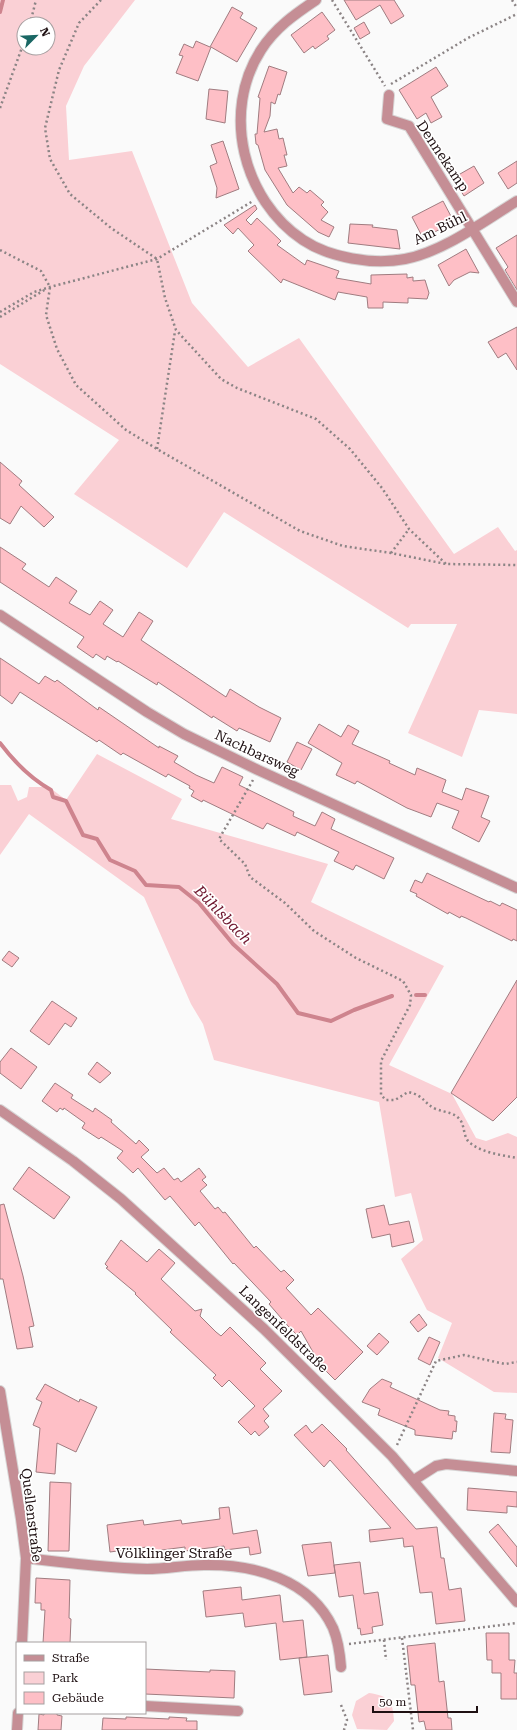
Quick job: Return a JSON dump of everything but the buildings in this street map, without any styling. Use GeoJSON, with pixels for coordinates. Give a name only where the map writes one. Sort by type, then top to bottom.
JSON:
{"type":"FeatureCollection","features":[{"type":"Feature","properties":{"kind":"street","name":"Am Bühl"},"geometry":{"type":"LineString","coordinates":[[316,0],[295,13],[280,26],[260,50],[246,80],[241,108],[241,139],[247,168],[261,196],[279,219],[303,240],[335,254],[369,262],[405,259],[435,249],[517,201]]}},
{"type":"Feature","properties":{"kind":"street","name":"Dennekamp"},"geometry":{"type":"LineString","coordinates":[[387,91],[387,119],[409,126],[517,302]]}},
{"type":"Feature","properties":{"kind":"street","name":"Nachbarsweg"},"geometry":{"type":"LineString","coordinates":[[0,615],[147,712],[184,734],[258,770],[517,888]]}},
{"type":"Feature","properties":{"kind":"street","name":"Langenfeldstraße"},"geometry":{"type":"LineString","coordinates":[[0,1110],[73,1161],[121,1199],[264,1329],[392,1456],[517,1602]]}},
{"type":"Feature","properties":{"kind":"street","name":"Quellenstraße"},"geometry":{"type":"LineString","coordinates":[[0,1391],[26,1558],[22,1642]]}},
{"type":"Feature","properties":{"kind":"street"},"geometry":{"type":"LineString","coordinates":[[414,1480],[436,1466],[446,1464],[517,1471]]}},
{"type":"Feature","properties":{"kind":"street","name":"Völklinger Straße"},"geometry":{"type":"LineString","coordinates":[[26,1558],[100,1567],[149,1569],[205,1565],[243,1567],[270,1573],[299,1588],[320,1606],[333,1628],[338,1646],[341,1667]]}},
{"type":"Feature","properties":{"kind":"street"},"geometry":{"type":"LineString","coordinates":[[146,1706],[238,1711]]}},
{"type":"Feature","properties":{"kind":"street"},"geometry":{"type":"LineString","coordinates":[[17,1730],[18,1714]]}},
{"type":"Feature","properties":{"kind":"path"},"geometry":{"type":"LineString","coordinates":[[32,16],[36,0]]}},
{"type":"Feature","properties":{"kind":"path"},"geometry":{"type":"LineString","coordinates":[[101,0],[79,23],[59,70],[45,128],[50,159],[70,194],[111,228],[157,259],[165,298],[176,330],[221,378],[237,388],[316,419],[350,449],[382,488],[409,529],[446,564]]}},
{"type":"Feature","properties":{"kind":"path"},"geometry":{"type":"LineString","coordinates":[[332,0],[387,91],[468,38],[517,14]]}},
{"type":"Feature","properties":{"kind":"path"},"geometry":{"type":"LineString","coordinates":[[512,0],[517,8]]}},
{"type":"Feature","properties":{"kind":"path"},"geometry":{"type":"LineString","coordinates":[[0,108],[19,56]]}},
{"type":"Feature","properties":{"kind":"path"},"geometry":{"type":"LineString","coordinates":[[0,312],[34,292],[157,259],[261,196]]}},
{"type":"Feature","properties":{"kind":"path"},"geometry":{"type":"LineString","coordinates":[[0,250],[41,271],[50,287],[46,315],[57,349],[76,385],[126,430],[300,531],[343,546],[391,553],[446,564],[517,565]]}},
{"type":"Feature","properties":{"kind":"path"},"geometry":{"type":"LineString","coordinates":[[0,317],[50,287]]}},
{"type":"Feature","properties":{"kind":"path"},"geometry":{"type":"LineString","coordinates":[[158,449],[176,330]]}},
{"type":"Feature","properties":{"kind":"path"},"geometry":{"type":"LineString","coordinates":[[391,553],[409,529]]}},
{"type":"Feature","properties":{"kind":"path"},"geometry":{"type":"LineString","coordinates":[[258,770],[219,839],[245,864],[250,878],[285,903],[314,931],[356,958],[403,981],[411,995],[410,1005],[381,1061],[381,1095],[386,1100],[395,1100],[408,1092],[418,1094],[435,1109],[456,1115],[462,1122],[465,1137],[470,1143],[490,1153],[517,1158]]}},
{"type":"Feature","properties":{"kind":"path"},"geometry":{"type":"LineString","coordinates":[[392,1456],[436,1360],[464,1355],[505,1364],[517,1362]]}},
{"type":"Feature","properties":{"kind":"path"},"geometry":{"type":"LineString","coordinates":[[338,1646],[517,1623]]}},
{"type":"Feature","properties":{"kind":"path"},"geometry":{"type":"LineString","coordinates":[[402,1638],[413,1730]]}},
{"type":"Feature","properties":{"kind":"path"},"geometry":{"type":"LineString","coordinates":[[384,1640],[386,1660]]}},
{"type":"Feature","properties":{"kind":"path"},"geometry":{"type":"LineString","coordinates":[[341,1705],[347,1720],[344,1730]]}},
{"type":"Feature","properties":{"kind":"green space"},"geometry":{"type":"Polygon","coordinates":[[[0,0],[135,0],[84,66],[66,106],[69,160],[132,151],[192,303],[248,367],[299,338],[454,554],[498,527],[515,551],[517,550],[517,714],[479,710],[462,757],[408,733],[457,624],[411,624],[408,628],[224,512],[187,568],[74,494],[119,440],[0,364],[0,0]]]}},
{"type":"Feature","properties":{"kind":"green space"},"geometry":{"type":"Polygon","coordinates":[[[97,754],[182,799],[171,819],[328,864],[311,902],[444,966],[389,1065],[452,1094],[476,1138],[486,1141],[508,1133],[517,1137],[517,1393],[494,1392],[438,1358],[452,1323],[427,1310],[401,1259],[423,1240],[411,1193],[395,1197],[379,1102],[214,1060],[203,1024],[191,1004],[144,897],[29,814],[0,855],[0,785],[11,785],[18,801],[27,797],[29,787],[49,787],[66,800],[97,754]]]}},
{"type":"Feature","properties":{"kind":"green space"},"geometry":{"type":"Polygon","coordinates":[[[369,1693],[385,1698],[391,1704],[394,1721],[387,1730],[357,1729],[352,1715],[356,1701],[369,1693]]]}},
{"type":"Feature","properties":{"kind":"waterway","name":"Bühlsbach"},"geometry":{"type":"LineString","coordinates":[[0,12],[3,0]]}},
{"type":"Feature","properties":{"kind":"waterway","name":"Bühlsbach"},"geometry":{"type":"LineString","coordinates":[[0,743],[23,770],[51,790],[53,797],[66,801],[83,835],[97,839],[110,860],[135,871],[146,885],[179,887],[199,903],[233,944],[277,984],[298,1013],[331,1021],[354,1010],[392,996]]}},
{"type":"Feature","properties":{"kind":"waterway","name":"Bühlsbach"},"geometry":{"type":"LineString","coordinates":[[416,995],[425,995]]}}]}
